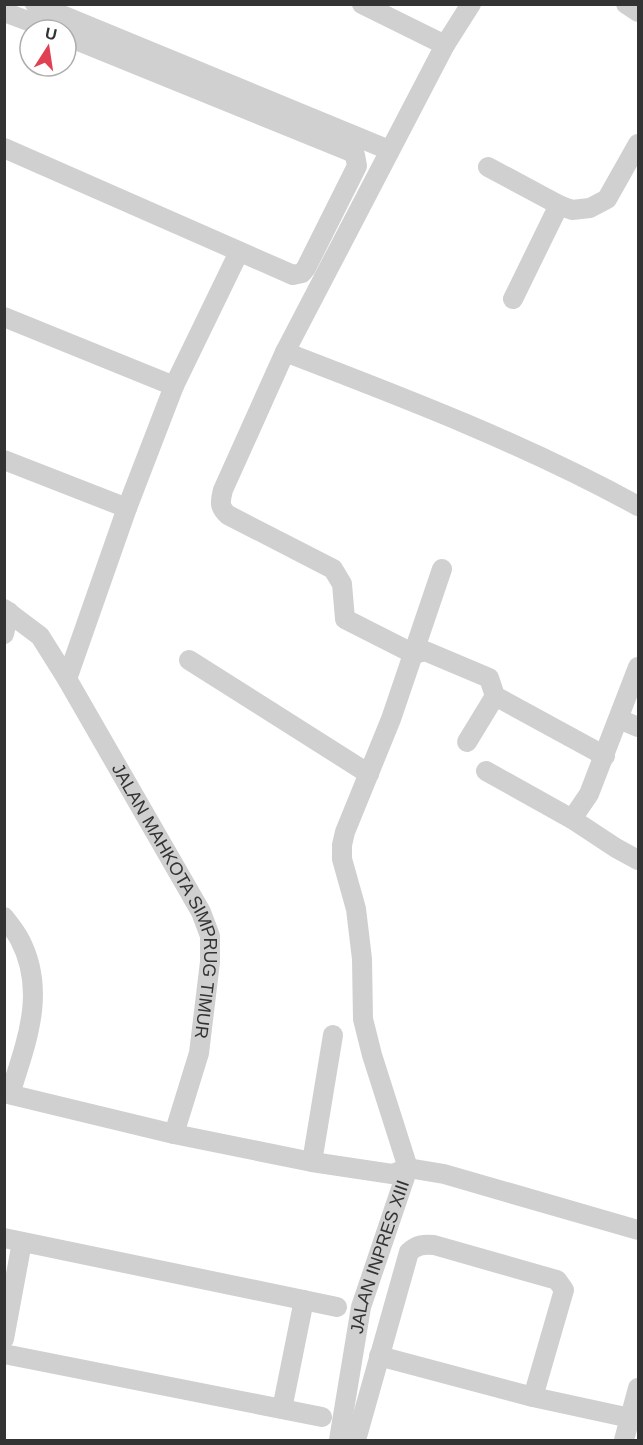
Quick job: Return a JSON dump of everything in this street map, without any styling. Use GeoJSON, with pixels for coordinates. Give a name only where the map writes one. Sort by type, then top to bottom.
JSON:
{"type":"FeatureCollection","features":[{"type":"Feature","properties":{"kind":"street"},"geometry":{"type":"LineString","coordinates":[[35,4],[389,150]]}},
{"type":"Feature","properties":{"kind":"street"},"geometry":{"type":"LineString","coordinates":[[363,4],[445,45]]}},
{"type":"Feature","properties":{"kind":"street"},"geometry":{"type":"LineString","coordinates":[[471,4],[445,45],[285,352],[224,490],[220,501],[221,509],[228,515],[333,569],[342,584],[345,619],[414,654],[425,651],[489,678],[495,696],[605,756]]}},
{"type":"Feature","properties":{"kind":"street"},"geometry":{"type":"LineString","coordinates":[[626,4],[639,12]]}},
{"type":"Feature","properties":{"kind":"street"},"geometry":{"type":"LineString","coordinates":[[4,12],[20,18]]}},
{"type":"Feature","properties":{"kind":"street"},"geometry":{"type":"LineString","coordinates":[[4,148],[293,275],[302,273],[357,166],[355,155],[78,41]]}},
{"type":"Feature","properties":{"kind":"street"},"geometry":{"type":"LineString","coordinates":[[488,167],[559,205],[572,210],[590,208],[607,199],[639,144]]}},
{"type":"Feature","properties":{"kind":"street"},"geometry":{"type":"LineString","coordinates":[[513,299],[559,205]]}},
{"type":"Feature","properties":{"kind":"street"},"geometry":{"type":"LineString","coordinates":[[67,679],[127,508],[174,386],[239,252]]}},
{"type":"Feature","properties":{"kind":"street"},"geometry":{"type":"LineString","coordinates":[[4,317],[174,386]]}},
{"type":"Feature","properties":{"kind":"street"},"geometry":{"type":"LineString","coordinates":[[285,352],[431,408],[580,474],[639,506]]}},
{"type":"Feature","properties":{"kind":"street"},"geometry":{"type":"LineString","coordinates":[[4,460],[127,508]]}},
{"type":"Feature","properties":{"kind":"street"},"geometry":{"type":"LineString","coordinates":[[4,917],[20,940],[31,967],[34,995],[32,1015],[7,1094],[174,1134],[312,1161],[392,1174],[408,1168],[363,1019],[362,959],[356,909],[342,859],[342,845],[414,654],[442,569]]}},
{"type":"Feature","properties":{"kind":"street","name":"JALAN MAHKOTA SIMPRUG TIMUR"},"geometry":{"type":"LineString","coordinates":[[4,634],[7,611],[40,636],[201,912],[210,936],[210,962],[199,1053],[174,1134]]}},
{"type":"Feature","properties":{"kind":"street"},"geometry":{"type":"LineString","coordinates":[[189,660],[369,774]]}},
{"type":"Feature","properties":{"kind":"street"},"geometry":{"type":"LineString","coordinates":[[572,819],[589,794],[639,667]]}},
{"type":"Feature","properties":{"kind":"street"},"geometry":{"type":"LineString","coordinates":[[467,742],[495,696]]}},
{"type":"Feature","properties":{"kind":"street"},"geometry":{"type":"LineString","coordinates":[[619,719],[639,727]]}},
{"type":"Feature","properties":{"kind":"street"},"geometry":{"type":"LineString","coordinates":[[486,771],[639,860]]}},
{"type":"Feature","properties":{"kind":"street"},"geometry":{"type":"LineString","coordinates":[[312,1161],[333,1035]]}},
{"type":"Feature","properties":{"kind":"street","name":"JALAN INPRES XIII"},"geometry":{"type":"LineString","coordinates":[[339,1440],[361,1306],[408,1168],[444,1174],[639,1230]]}},
{"type":"Feature","properties":{"kind":"street"},"geometry":{"type":"LineString","coordinates":[[4,1340],[13,1240],[337,1307]]}},
{"type":"Feature","properties":{"kind":"street"},"geometry":{"type":"LineString","coordinates":[[356,1440],[409,1252],[424,1244],[557,1280],[564,1290],[533,1397]]}},
{"type":"Feature","properties":{"kind":"street"},"geometry":{"type":"LineString","coordinates":[[282,1409],[304,1300]]}},
{"type":"Feature","properties":{"kind":"street"},"geometry":{"type":"LineString","coordinates":[[4,1354],[322,1417]]}},
{"type":"Feature","properties":{"kind":"street"},"geometry":{"type":"LineString","coordinates":[[380,1356],[533,1397],[630,1418]]}},
{"type":"Feature","properties":{"kind":"street"},"geometry":{"type":"LineString","coordinates":[[624,1440],[638,1388]]}}]}
